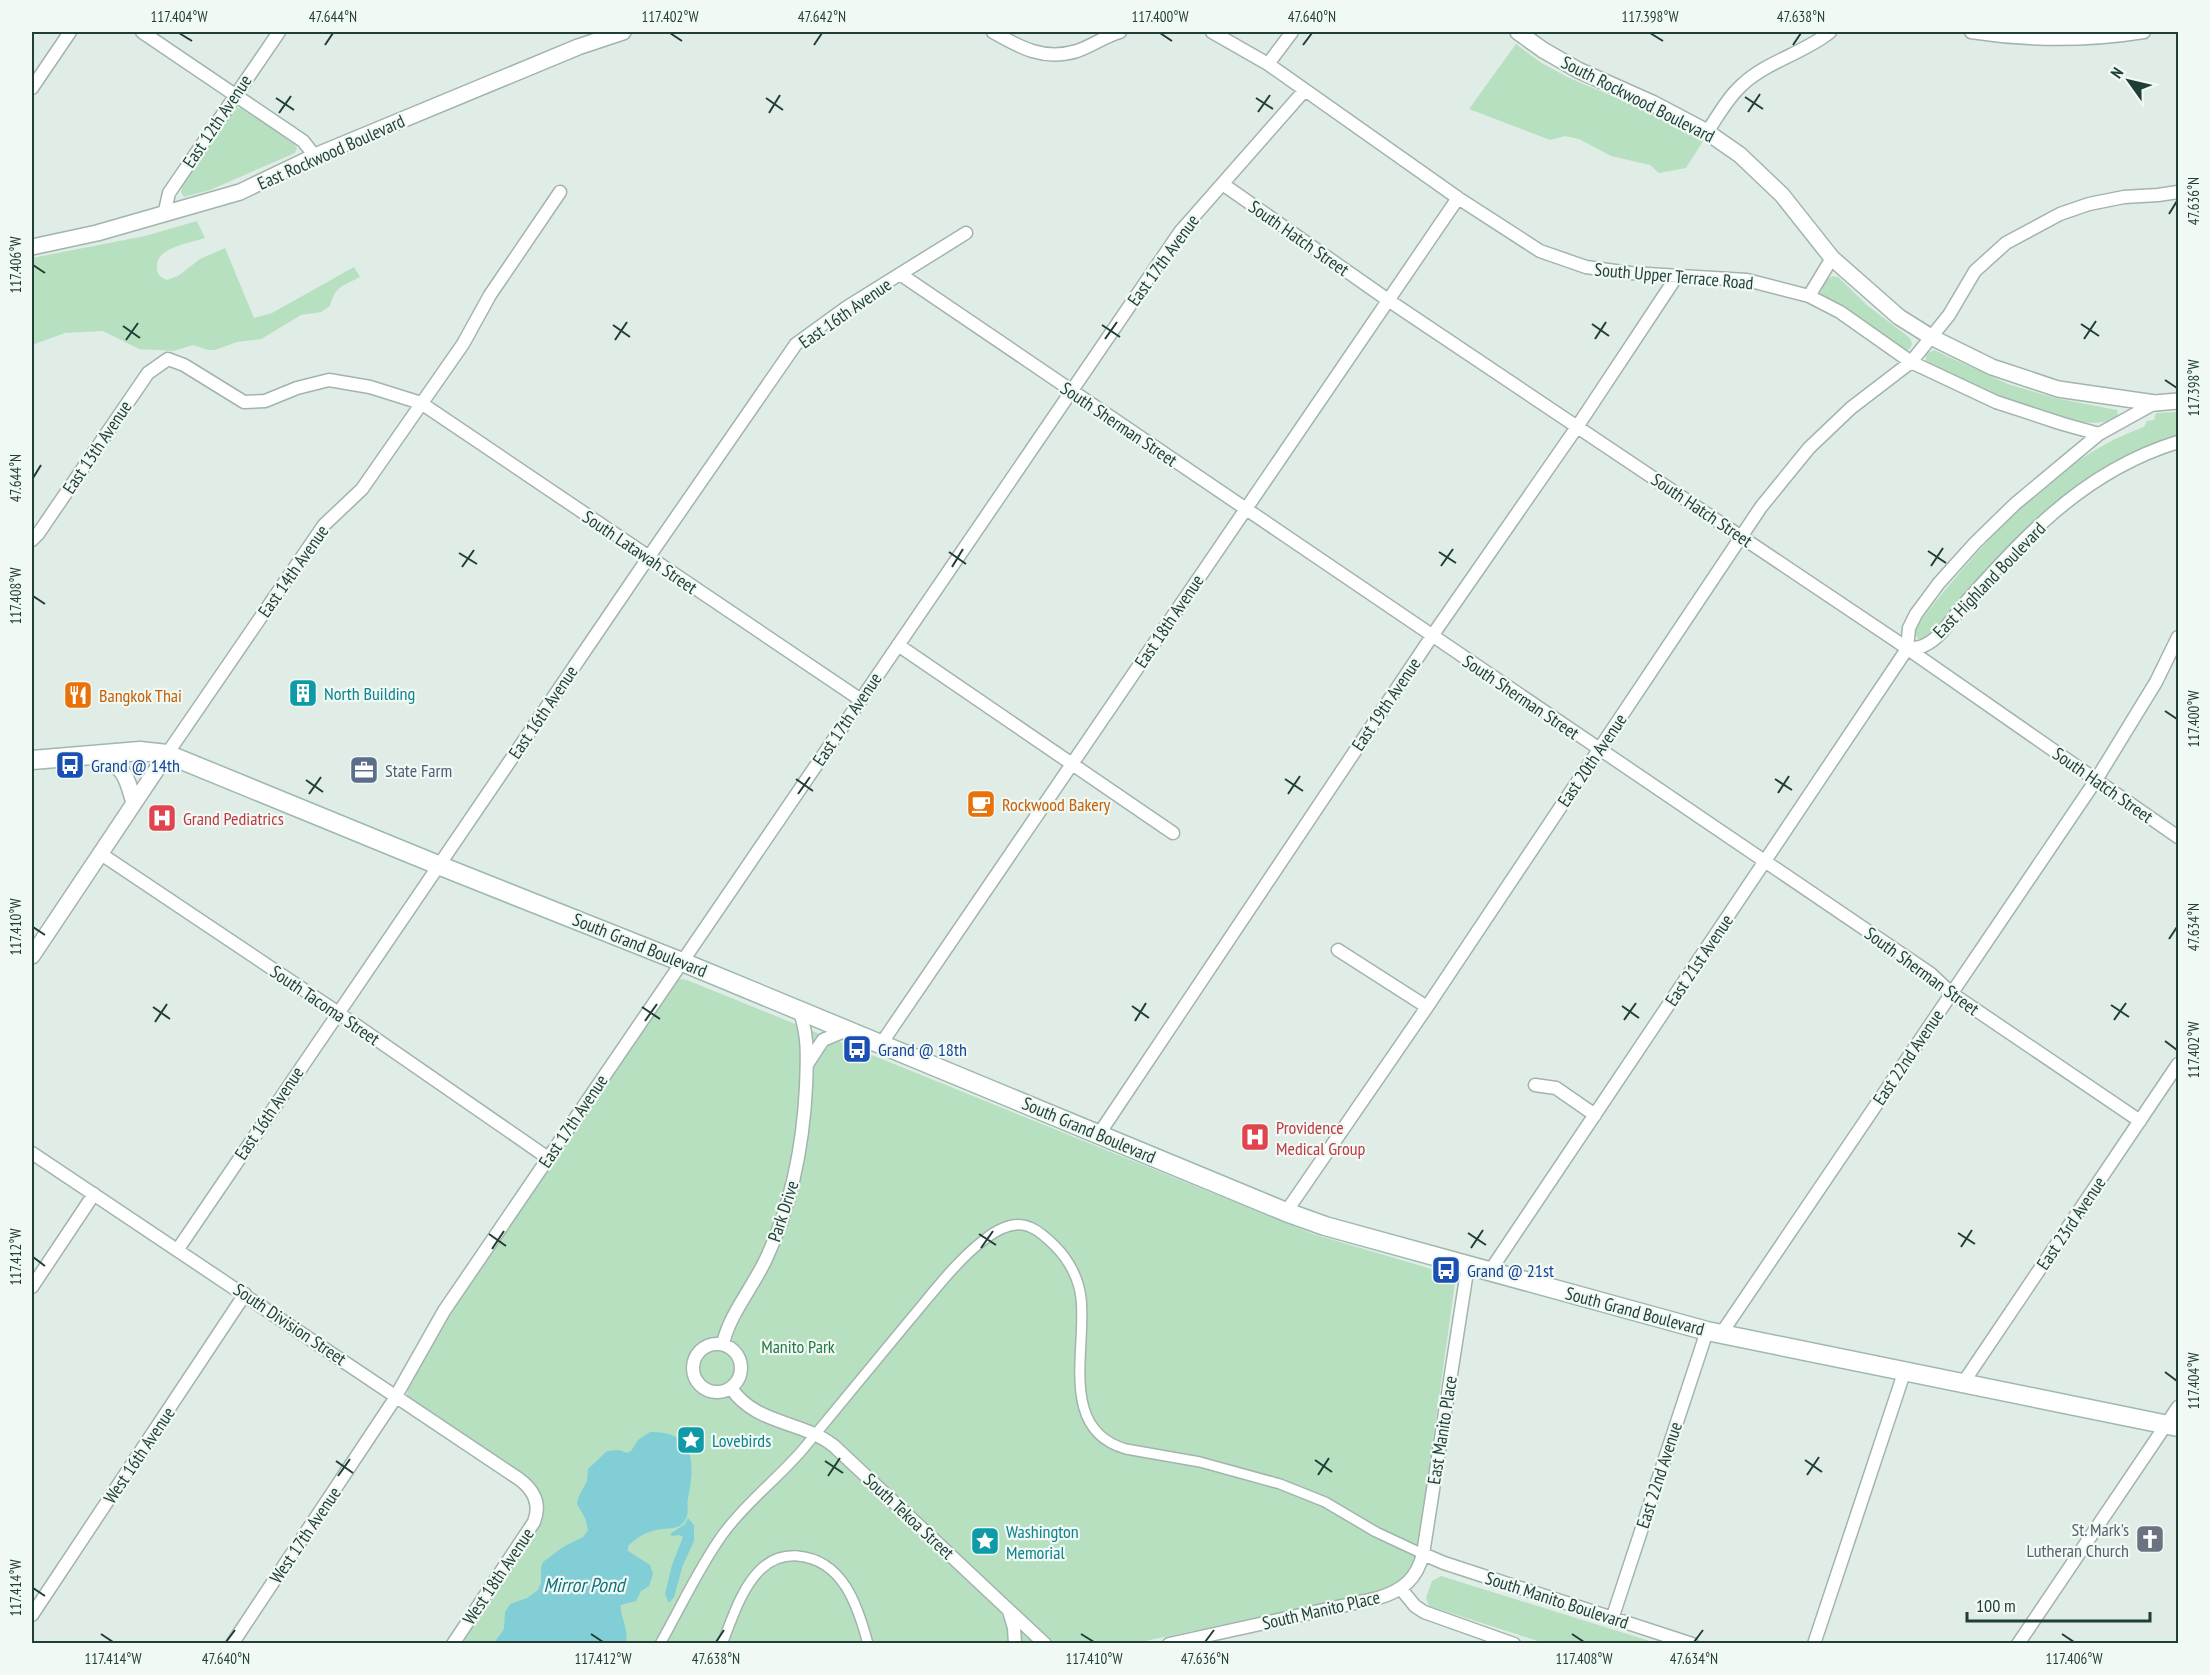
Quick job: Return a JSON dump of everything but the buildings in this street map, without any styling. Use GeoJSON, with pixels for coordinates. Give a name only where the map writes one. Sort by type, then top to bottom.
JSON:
{"type":"FeatureCollection","features":[{"type":"Feature","properties":{"kind":"main road","name":"South Grand Boulevard"},"geometry":{"type":"LineString","coordinates":[[32,760],[140,751],[167,754],[681,961],[1286,1212],[1325,1226],[1714,1333],[2173,1426]]}},
{"type":"Feature","properties":{"kind":"street"},"geometry":{"type":"LineString","coordinates":[[32,88],[70,32]]}},
{"type":"Feature","properties":{"kind":"street"},"geometry":{"type":"LineString","coordinates":[[142,32],[303,141],[315,156]]}},
{"type":"Feature","properties":{"kind":"street","name":"East 12th Avenue"},"geometry":{"type":"LineString","coordinates":[[164,214],[169,193],[279,32]]}},
{"type":"Feature","properties":{"kind":"street","name":"East Rockwood Boulevard"},"geometry":{"type":"LineString","coordinates":[[32,247],[98,233],[240,192],[315,156],[578,47],[623,32]]}},
{"type":"Feature","properties":{"kind":"street"},"geometry":{"type":"LineString","coordinates":[[993,32],[1022,48],[1046,55],[1078,51],[1113,33]]}},
{"type":"Feature","properties":{"kind":"street","name":"South Upper Terrace Road"},"geometry":{"type":"LineString","coordinates":[[1212,32],[1268,64],[1458,198],[1540,251],[1586,267],[1747,280],[1809,296],[1840,312],[1911,362],[1996,402],[2099,434]]}},
{"type":"Feature","properties":{"kind":"street"},"geometry":{"type":"LineString","coordinates":[[1268,64],[1292,32]]}},
{"type":"Feature","properties":{"kind":"street","name":"South Rockwood Boulevard"},"geometry":{"type":"LineString","coordinates":[[1518,32],[1543,50],[1578,70],[1652,103],[1707,132],[1762,174],[1782,195],[1832,258],[1899,317],[1931,337],[1992,367],[2058,389],[2155,403],[2178,401]]}},
{"type":"Feature","properties":{"kind":"street"},"geometry":{"type":"LineString","coordinates":[[1707,132],[1732,95],[1744,82],[1830,32]]}},
{"type":"Feature","properties":{"kind":"street"},"geometry":{"type":"LineString","coordinates":[[1971,32],[1996,36],[2117,36],[2144,32]]}},
{"type":"Feature","properties":{"kind":"street","name":"East 17th Avenue"},"geometry":{"type":"LineString","coordinates":[[397,1396],[437,1322],[1180,232],[1224,185],[1304,91]]}},
{"type":"Feature","properties":{"kind":"street","name":"South Hatch Street"},"geometry":{"type":"LineString","coordinates":[[1224,185],[1388,300],[1907,649],[2178,837]]}},
{"type":"Feature","properties":{"kind":"street","name":"East 14th Avenue"},"geometry":{"type":"LineString","coordinates":[[32,956],[324,525],[362,489],[463,344],[490,295],[560,192]]}},
{"type":"Feature","properties":{"kind":"street","name":"East 20th Avenue"},"geometry":{"type":"LineString","coordinates":[[1286,1212],[1761,507],[1809,448],[1851,408],[1911,362],[1949,315],[1975,272],[1983,262],[2006,243],[2060,214],[2090,204],[2124,197],[2178,192]]}},
{"type":"Feature","properties":{"kind":"street","name":"East 18th Avenue"},"geometry":{"type":"LineString","coordinates":[[881,1044],[1458,198]]}},
{"type":"Feature","properties":{"kind":"street","name":"East 16th Avenue"},"geometry":{"type":"LineString","coordinates":[[178,1249],[337,1012],[796,344],[847,307],[966,233]]}},
{"type":"Feature","properties":{"kind":"street"},"geometry":{"type":"LineString","coordinates":[[1809,296],[1832,258]]}},
{"type":"Feature","properties":{"kind":"street","name":"South Sherman Street"},"geometry":{"type":"LineString","coordinates":[[900,274],[1931,974],[1951,993],[2140,1121]]}},
{"type":"Feature","properties":{"kind":"street","name":"East 19th Avenue"},"geometry":{"type":"LineString","coordinates":[[1099,1134],[1432,636],[1577,427],[1677,276]]}},
{"type":"Feature","properties":{"kind":"street","name":"South Latawah Street"},"geometry":{"type":"LineString","coordinates":[[168,359],[184,365],[244,402],[265,401],[297,388],[328,380],[370,387],[421,404],[861,700]]}},
{"type":"Feature","properties":{"kind":"street","name":"East 13th Avenue"},"geometry":{"type":"LineString","coordinates":[[32,540],[148,373],[168,359]]}},
{"type":"Feature","properties":{"kind":"street","name":"East Highland Boulevard"},"geometry":{"type":"LineString","coordinates":[[2155,403],[2099,434],[2015,504],[1940,583],[1909,628],[1907,649],[1925,645],[1940,633],[2010,555],[2042,523],[2077,494],[2107,472],[2158,448],[2178,442]]}},
{"type":"Feature","properties":{"kind":"street","name":"East 22nd Avenue"},"geometry":{"type":"LineString","coordinates":[[1612,1619],[1714,1333],[2096,780],[2156,682],[2178,637]]}},
{"type":"Feature","properties":{"kind":"street"},"geometry":{"type":"LineString","coordinates":[[898,645],[1173,833]]}},
{"type":"Feature","properties":{"kind":"street","name":"East 21st Avenue"},"geometry":{"type":"LineString","coordinates":[[1490,1271],[1907,649]]}},
{"type":"Feature","properties":{"kind":"street"},"geometry":{"type":"LineString","coordinates":[[90,754],[113,762],[121,769],[127,779],[134,803]]}},
{"type":"Feature","properties":{"kind":"street","name":"South Tacoma Street"},"geometry":{"type":"LineString","coordinates":[[100,854],[337,1012],[548,1158]]}},
{"type":"Feature","properties":{"kind":"street"},"geometry":{"type":"LineString","coordinates":[[1338,950],[1426,1007]]}},
{"type":"Feature","properties":{"kind":"street","name":"Park Drive"},"geometry":{"type":"LineString","coordinates":[[723,1344],[728,1325],[759,1275],[774,1244],[790,1198],[801,1145],[807,1067],[807,1039],[799,1010]]}},
{"type":"Feature","properties":{"kind":"street","name":"Park Drive"},"geometry":{"type":"LineString","coordinates":[[807,1067],[814,1051],[823,1040],[847,1030]]}},
{"type":"Feature","properties":{"kind":"street","name":"East 23rd Avenue"},"geometry":{"type":"LineString","coordinates":[[1963,1383],[2178,1064]]}},
{"type":"Feature","properties":{"kind":"street"},"geometry":{"type":"LineString","coordinates":[[1535,1085],[1556,1088],[1595,1114]]}},
{"type":"Feature","properties":{"kind":"street","name":"South Division Street"},"geometry":{"type":"LineString","coordinates":[[32,1153],[523,1481],[534,1494],[537,1506]]}},
{"type":"Feature","properties":{"kind":"street"},"geometry":{"type":"LineString","coordinates":[[32,1287],[94,1194]]}},
{"type":"Feature","properties":{"kind":"street"},"geometry":{"type":"LineString","coordinates":[[660,1644],[722,1536],[745,1507],[789,1464],[968,1254],[998,1230],[1009,1226],[1022,1225],[1039,1232],[1057,1248],[1077,1280],[1082,1305],[1079,1357],[1083,1404],[1091,1426],[1101,1437],[1119,1447],[1225,1468],[1296,1490],[1325,1502],[1376,1532],[1423,1554]]}},
{"type":"Feature","properties":{"kind":"street","name":"East Manito Place"},"geometry":{"type":"LineString","coordinates":[[1401,1589],[1416,1573],[1423,1554],[1468,1265]]}},
{"type":"Feature","properties":{"kind":"street","name":"West 16th Avenue"},"geometry":{"type":"LineString","coordinates":[[32,1615],[245,1294]]}},
{"type":"Feature","properties":{"kind":"street"},"geometry":{"type":"LineString","coordinates":[[723,1344],[735,1351],[741,1364],[740,1377],[731,1388],[725,1392],[712,1392],[700,1386],[693,1374],[698,1354],[709,1345],[723,1344]]}},
{"type":"Feature","properties":{"kind":"street"},"geometry":{"type":"LineString","coordinates":[[1814,1644],[1905,1370]]}},
{"type":"Feature","properties":{"kind":"street","name":"South Tekoa Street"},"geometry":{"type":"LineString","coordinates":[[731,1388],[740,1400],[758,1413],[815,1434],[838,1450],[1046,1644]]}},
{"type":"Feature","properties":{"kind":"street","name":"West 17th Avenue"},"geometry":{"type":"LineString","coordinates":[[232,1644],[397,1396]]}},
{"type":"Feature","properties":{"kind":"street"},"geometry":{"type":"LineString","coordinates":[[2018,1644],[2173,1426],[2178,1407]]}},
{"type":"Feature","properties":{"kind":"street","name":"West 18th Avenue"},"geometry":{"type":"LineString","coordinates":[[453,1644],[534,1522],[537,1506]]}},
{"type":"Feature","properties":{"kind":"street","name":"South Manito Boulevard"},"geometry":{"type":"LineString","coordinates":[[1423,1554],[1444,1563],[1692,1644]]}},
{"type":"Feature","properties":{"kind":"street"},"geometry":{"type":"LineString","coordinates":[[722,1644],[755,1575],[773,1560],[785,1556],[797,1556],[824,1564],[843,1582],[855,1605],[868,1644]]}},
{"type":"Feature","properties":{"kind":"street"},"geometry":{"type":"LineString","coordinates":[[1401,1589],[1424,1612],[1514,1644]]}},
{"type":"Feature","properties":{"kind":"street","name":"South Manito Place"},"geometry":{"type":"LineString","coordinates":[[1169,1644],[1367,1601],[1387,1596],[1401,1589]]}},
{"type":"Feature","properties":{"kind":"street"},"geometry":{"type":"LineString","coordinates":[[1008,1610],[1014,1629],[1015,1644]]}},
{"type":"Feature","properties":{"kind":"green space"},"geometry":{"type":"Polygon","coordinates":[[[1516,44],[1540,62],[1567,77],[1638,107],[1703,141],[1686,168],[1659,173],[1650,165],[1611,156],[1579,139],[1565,136],[1550,140],[1469,109],[1516,44]]]}},
{"type":"Feature","properties":{"kind":"green space"},"geometry":{"type":"Polygon","coordinates":[[[236,108],[241,108],[294,144],[297,148],[295,153],[210,190],[184,197],[181,192],[182,185],[236,108]]]}},
{"type":"Feature","properties":{"kind":"green space"},"geometry":{"type":"Polygon","coordinates":[[[197,221],[205,238],[176,247],[163,254],[157,265],[159,275],[167,280],[178,276],[200,259],[225,248],[254,318],[272,313],[354,267],[360,277],[340,287],[334,294],[330,306],[321,312],[301,315],[261,339],[237,342],[215,350],[193,345],[174,351],[139,349],[103,331],[65,333],[32,345],[32,258],[145,236],[197,221]]]}},
{"type":"Feature","properties":{"kind":"green space"},"geometry":{"type":"Polygon","coordinates":[[[1832,276],[1838,277],[1868,306],[1910,338],[1912,344],[1909,349],[1900,351],[1859,317],[1820,295],[1824,282],[1832,276]]]}},
{"type":"Feature","properties":{"kind":"green space"},"geometry":{"type":"Polygon","coordinates":[[[1934,350],[2008,384],[2055,398],[2117,410],[2118,415],[2103,422],[2081,422],[2025,407],[1930,364],[1926,360],[1926,354],[1934,350]]]}},
{"type":"Feature","properties":{"kind":"green space"},"geometry":{"type":"Polygon","coordinates":[[[2178,412],[2178,437],[2148,447],[1997,561],[1964,595],[1929,639],[1918,639],[1914,632],[1915,628],[1962,570],[2017,511],[2078,461],[2144,427],[2147,421],[2154,420],[2156,413],[2178,412]]]}},
{"type":"Feature","properties":{"kind":"green space","name":"Manito Park"},"geometry":{"type":"Polygon","coordinates":[[[680,979],[1313,1234],[1452,1275],[1455,1283],[1420,1534],[1414,1562],[1406,1576],[1382,1591],[1136,1643],[462,1643],[539,1528],[543,1512],[541,1498],[536,1488],[410,1399],[407,1395],[408,1389],[444,1322],[675,982],[680,979]]]}},
{"type":"Feature","properties":{"kind":"green space"},"geometry":{"type":"Polygon","coordinates":[[[1441,1576],[1656,1643],[1544,1643],[1429,1606],[1426,1598],[1432,1581],[1441,1576]]]}},
{"type":"Feature","properties":{"kind":"water","name":"Mirror Pond"},"geometry":{"type":"Polygon","coordinates":[[[650,1432],[665,1433],[676,1437],[684,1443],[689,1452],[691,1473],[687,1514],[685,1521],[679,1526],[648,1533],[637,1538],[628,1546],[628,1551],[650,1565],[653,1574],[649,1586],[641,1591],[636,1601],[621,1605],[626,1643],[494,1643],[504,1629],[505,1612],[510,1604],[527,1598],[538,1590],[543,1562],[563,1547],[583,1537],[588,1530],[585,1518],[577,1504],[587,1481],[588,1469],[607,1451],[619,1450],[627,1453],[631,1451],[638,1440],[650,1432]]]}},
{"type":"Feature","properties":{"kind":"water"},"geometry":{"type":"Polygon","coordinates":[[[688,1518],[694,1525],[694,1541],[683,1565],[674,1597],[669,1603],[665,1594],[672,1565],[683,1537],[670,1534],[685,1524],[688,1518]]]}},
{"type":"Feature","properties":{"kind":"place","name":"North Building"},"geometry":{"type":"Point","coordinates":[303,693]}},
{"type":"Feature","properties":{"kind":"place","name":"Bangkok Thai"},"geometry":{"type":"Point","coordinates":[78,695]}},
{"type":"Feature","properties":{"kind":"place","name":"Grand @ 14th"},"geometry":{"type":"Point","coordinates":[70,765]}},
{"type":"Feature","properties":{"kind":"place","name":"State Farm"},"geometry":{"type":"Point","coordinates":[364,770]}},
{"type":"Feature","properties":{"kind":"place","name":"Rockwood Bakery"},"geometry":{"type":"Point","coordinates":[981,804]}},
{"type":"Feature","properties":{"kind":"place","name":"Grand Pediatrics"},"geometry":{"type":"Point","coordinates":[162,818]}},
{"type":"Feature","properties":{"kind":"place","name":"Grand @ 18th"},"geometry":{"type":"Point","coordinates":[857,1049]}},
{"type":"Feature","properties":{"kind":"place","name":"Providence Medical Group"},"geometry":{"type":"Point","coordinates":[1255,1137]}},
{"type":"Feature","properties":{"kind":"place","name":"Grand @ 21st"},"geometry":{"type":"Point","coordinates":[1446,1270]}},
{"type":"Feature","properties":{"kind":"place","name":"Lovebirds"},"geometry":{"type":"Point","coordinates":[691,1440]}},
{"type":"Feature","properties":{"kind":"place","name":"St. Mark's Lutheran Church"},"geometry":{"type":"Point","coordinates":[2150,1539]}},
{"type":"Feature","properties":{"kind":"place","name":"Washington Memorial"},"geometry":{"type":"Point","coordinates":[985,1541]}}]}
